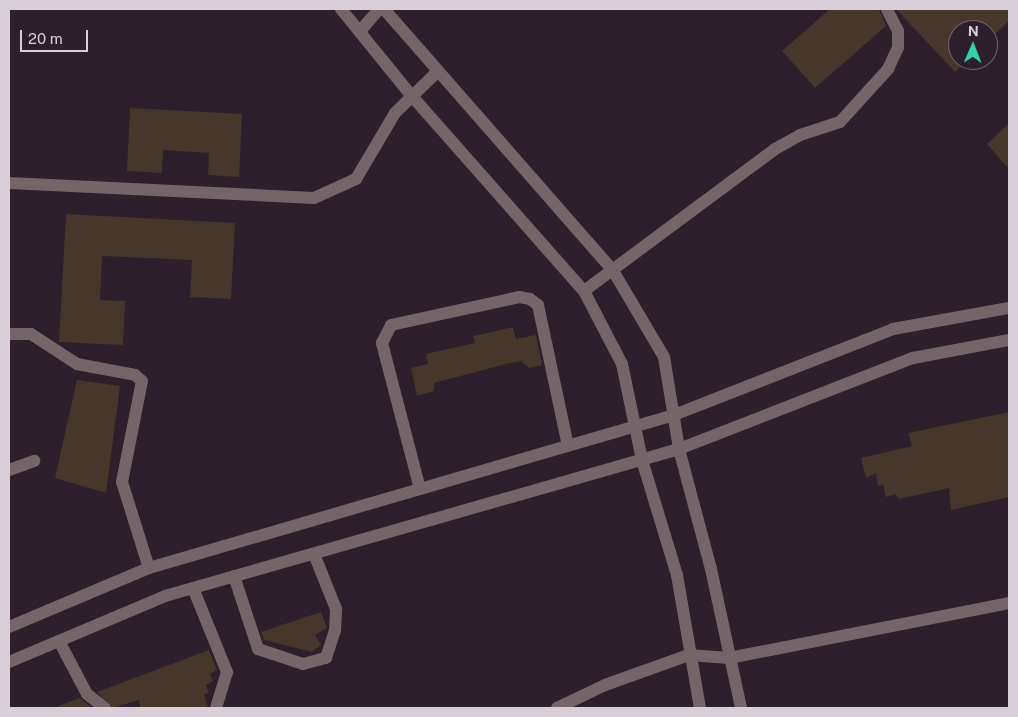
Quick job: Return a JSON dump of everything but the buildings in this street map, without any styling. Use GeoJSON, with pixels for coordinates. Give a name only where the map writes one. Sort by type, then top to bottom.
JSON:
{"type":"FeatureCollection","features":[{"type":"Feature","properties":{"kind":"street"},"geometry":{"type":"LineString","coordinates":[[341,9],[361,30],[411,95],[584,291],[622,364],[642,460],[677,575],[689,655],[700,708]]}},
{"type":"Feature","properties":{"kind":"street"},"geometry":{"type":"LineString","coordinates":[[361,30],[379,9]]}},
{"type":"Feature","properties":{"kind":"street"},"geometry":{"type":"LineString","coordinates":[[384,9],[612,269],[664,357],[679,449],[711,570],[741,708]]}},
{"type":"Feature","properties":{"kind":"street"},"geometry":{"type":"LineString","coordinates":[[584,291],[775,149],[800,135],[840,122],[888,69],[898,48],[898,31],[887,9]]}},
{"type":"Feature","properties":{"kind":"street"},"geometry":{"type":"LineString","coordinates":[[9,182],[314,198],[356,179],[395,113],[411,95],[438,71]]}},
{"type":"Feature","properties":{"kind":"street"},"geometry":{"type":"LineString","coordinates":[[420,489],[382,343],[391,325],[519,297],[530,299],[538,306],[568,446]]}},
{"type":"Feature","properties":{"kind":"street"},"geometry":{"type":"LineString","coordinates":[[9,627],[150,568],[674,415],[893,329],[1009,308]]}},
{"type":"Feature","properties":{"kind":"street"},"geometry":{"type":"LineString","coordinates":[[9,334],[31,334],[77,364],[135,375],[142,382],[122,482],[150,568]]}},
{"type":"Feature","properties":{"kind":"street"},"geometry":{"type":"LineString","coordinates":[[9,662],[165,596],[679,449],[913,358],[1009,340]]}},
{"type":"Feature","properties":{"kind":"street"},"geometry":{"type":"LineString","coordinates":[[9,470],[34,461]]}},
{"type":"Feature","properties":{"kind":"street"},"geometry":{"type":"LineString","coordinates":[[234,576],[258,649],[303,664],[326,658],[335,631],[336,609],[314,554]]}},
{"type":"Feature","properties":{"kind":"street"},"geometry":{"type":"LineString","coordinates":[[193,588],[227,672],[216,708]]}},
{"type":"Feature","properties":{"kind":"street"},"geometry":{"type":"LineString","coordinates":[[557,708],[605,685],[689,655],[729,658],[1009,603]]}},
{"type":"Feature","properties":{"kind":"street"},"geometry":{"type":"LineString","coordinates":[[59,641],[87,694],[105,708]]}},
{"type":"Feature","properties":{"kind":"street"},"geometry":{"type":"LineString","coordinates":[[87,694],[87,708]]}}]}
